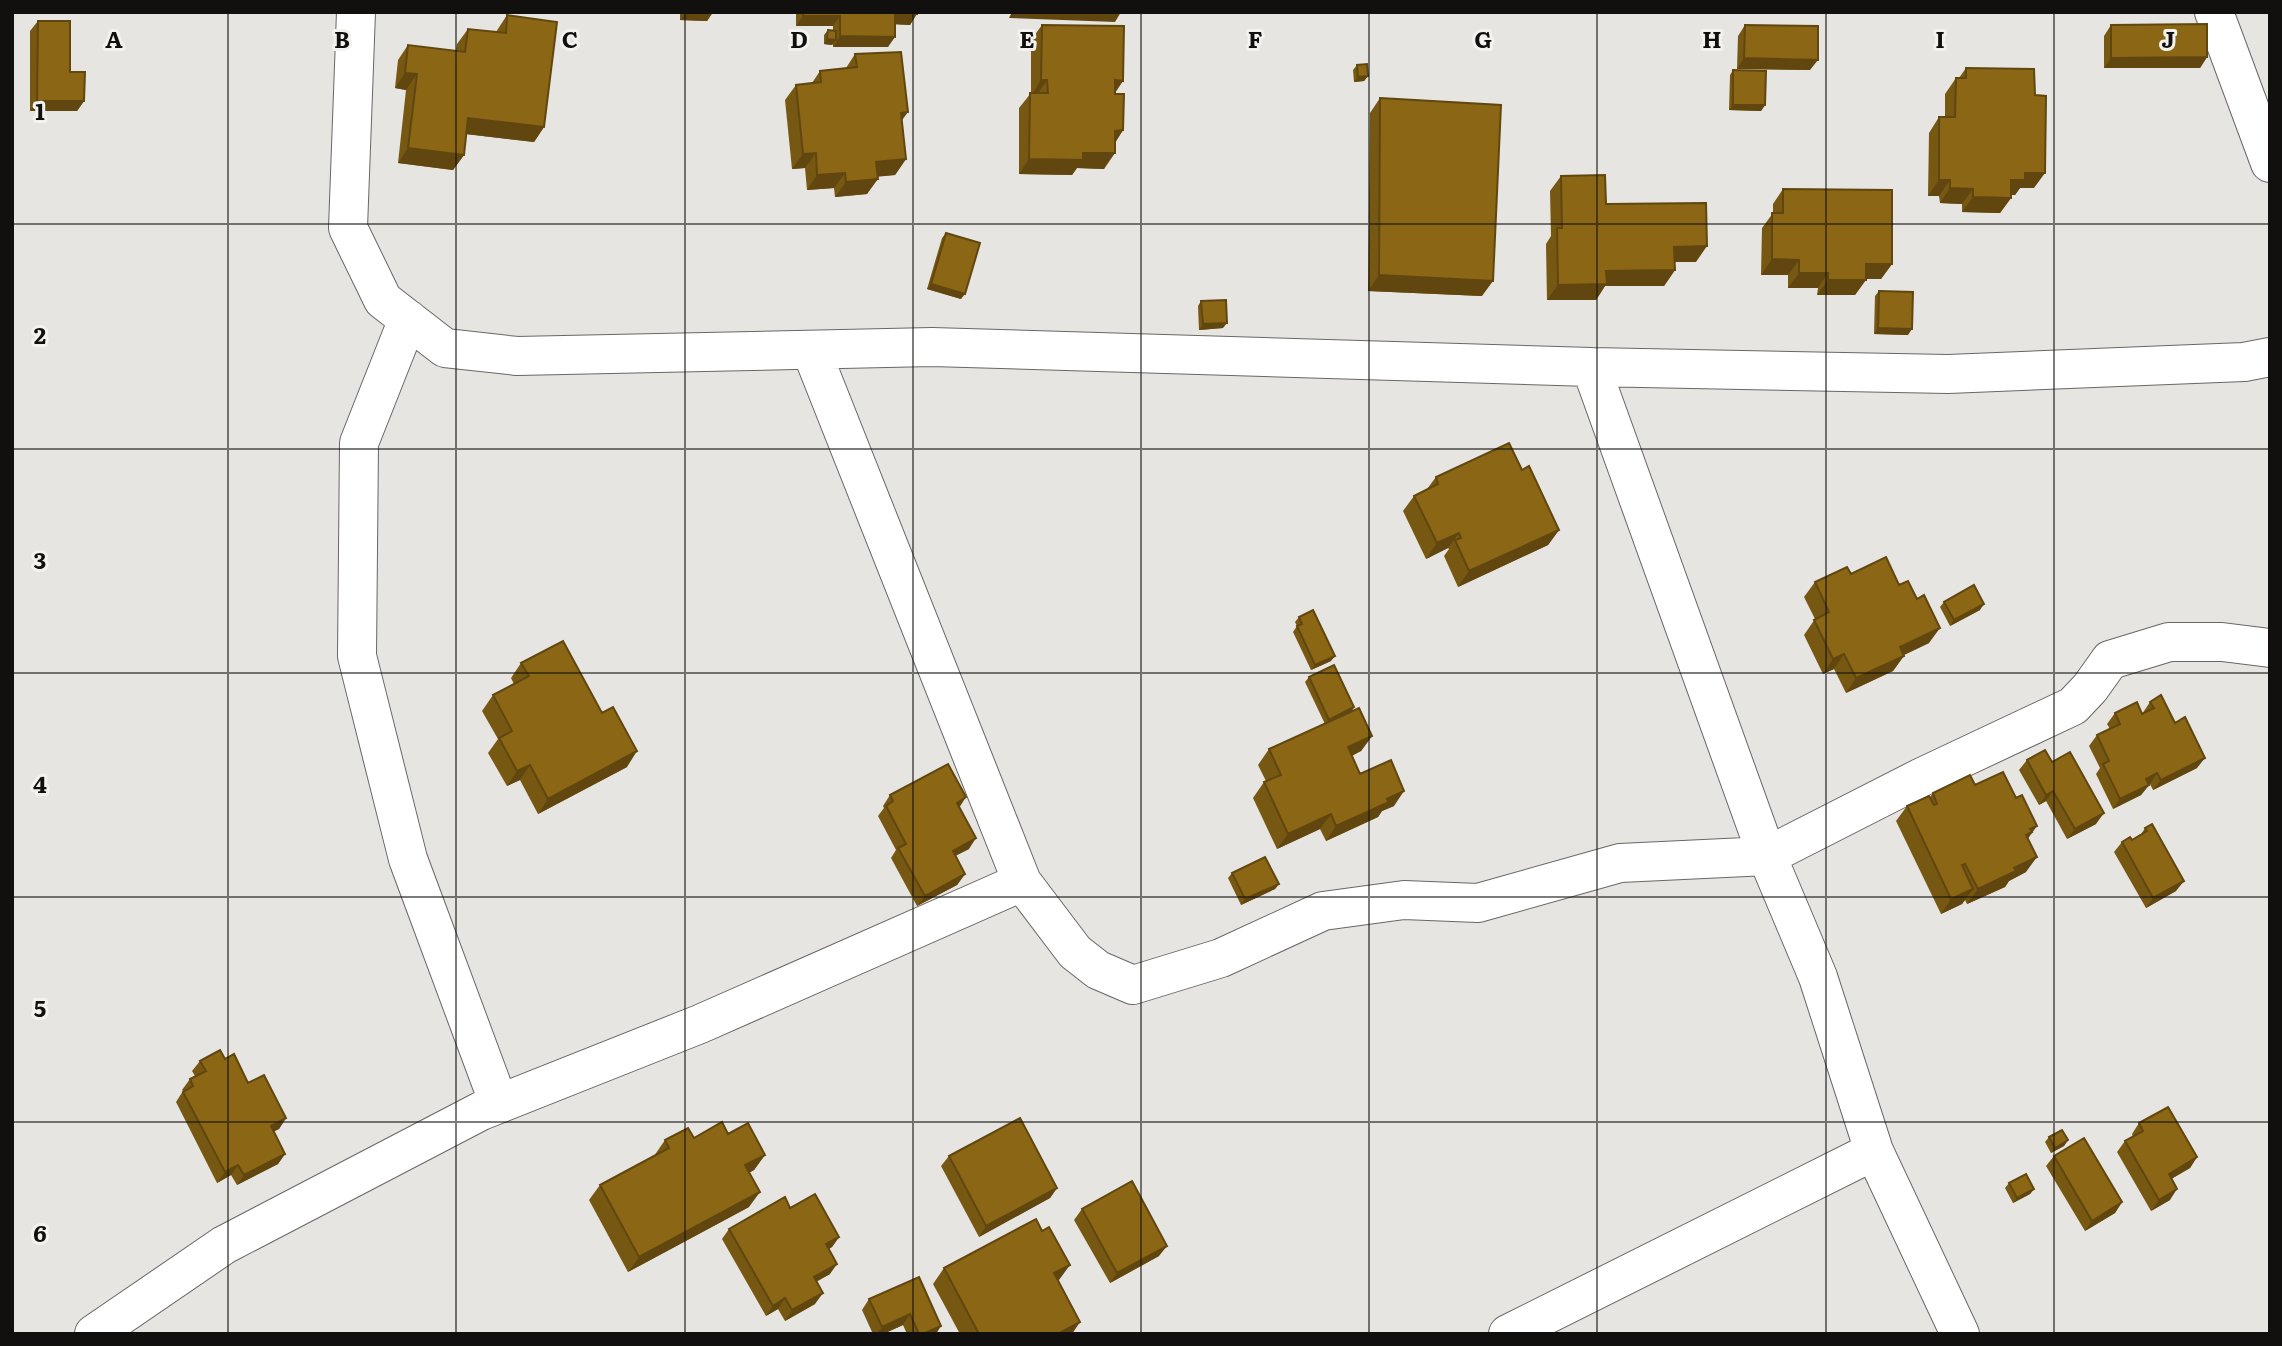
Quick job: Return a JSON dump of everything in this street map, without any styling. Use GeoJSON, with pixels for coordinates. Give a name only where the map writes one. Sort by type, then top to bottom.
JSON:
{"type":"FeatureCollection","features":[{"type":"Feature","properties":{"kind":"street"},"geometry":{"type":"LineString","coordinates":[[356,12],[348,228],[383,300],[445,348],[517,356],[932,347],[1591,367],[1948,374],[2244,362],[2270,357]]}},
{"type":"Feature","properties":{"kind":"street"},"geometry":{"type":"LineString","coordinates":[[2214,12],[2270,163]]}},
{"type":"Feature","properties":{"kind":"street"},"geometry":{"type":"LineString","coordinates":[[408,319],[359,443],[357,656],[408,859],[499,1104]]}},
{"type":"Feature","properties":{"kind":"street"},"geometry":{"type":"LineString","coordinates":[[811,350],[1022,881],[1075,952],[1098,970],[1133,985],[1222,958],[1323,911],[1404,900],[1478,903],[1620,863],[1767,856],[1922,777],[2073,706],[2110,660],[2169,642],[2222,642],[2270,648]]}},
{"type":"Feature","properties":{"kind":"street"},"geometry":{"type":"LineString","coordinates":[[1591,367],[1767,856],[1818,977],[1874,1151],[1960,1334]]}},
{"type":"Feature","properties":{"kind":"street"},"geometry":{"type":"LineString","coordinates":[[94,1334],[224,1245],[481,1111],[700,1024],[1022,881]]}},
{"type":"Feature","properties":{"kind":"street"},"geometry":{"type":"LineString","coordinates":[[1508,1334],[1874,1151]]}},
{"type":"Feature","properties":{"kind":"building"},"geometry":{"type":"Polygon","coordinates":[[[803,12],[917,14],[895,14],[895,37],[840,36],[840,16],[803,16],[803,12]]]}},
{"type":"Feature","properties":{"kind":"building"},"geometry":{"type":"Polygon","coordinates":[[[507,15],[557,22],[544,127],[468,118],[464,155],[408,148],[417,74],[405,73],[408,45],[465,52],[468,29],[506,33],[507,15]]]}},
{"type":"Feature","properties":{"kind":"building"},"geometry":{"type":"Polygon","coordinates":[[[38,21],[70,21],[70,72],[85,72],[84,101],[37,101],[38,21]]]}},
{"type":"Feature","properties":{"kind":"building"},"geometry":{"type":"Polygon","coordinates":[[[2207,24],[2207,57],[2111,58],[2111,25],[2207,24]]]}},
{"type":"Feature","properties":{"kind":"building"},"geometry":{"type":"Polygon","coordinates":[[[1042,25],[1124,26],[1123,81],[1115,80],[1115,94],[1124,94],[1123,130],[1115,131],[1115,153],[1083,153],[1083,160],[1029,159],[1030,93],[1048,93],[1047,80],[1041,80],[1042,25]]]}},
{"type":"Feature","properties":{"kind":"building"},"geometry":{"type":"Polygon","coordinates":[[[1745,25],[1818,26],[1818,60],[1744,58],[1745,25]]]}},
{"type":"Feature","properties":{"kind":"building"},"geometry":{"type":"Polygon","coordinates":[[[828,30],[836,31],[836,40],[827,39],[828,30]]]}},
{"type":"Feature","properties":{"kind":"building"},"geometry":{"type":"Polygon","coordinates":[[[901,52],[908,112],[901,113],[906,159],[876,162],[878,179],[846,182],[845,173],[817,175],[816,153],[803,154],[796,85],[821,82],[820,71],[857,67],[855,54],[901,52]]]}},
{"type":"Feature","properties":{"kind":"building"},"geometry":{"type":"Polygon","coordinates":[[[1367,64],[1368,76],[1358,77],[1357,65],[1367,64]]]}},
{"type":"Feature","properties":{"kind":"building"},"geometry":{"type":"Polygon","coordinates":[[[1966,68],[2034,69],[2035,95],[2046,96],[2045,173],[2025,173],[2025,180],[2011,180],[2011,198],[1973,197],[1973,189],[1950,188],[1950,180],[1939,180],[1939,117],[1955,117],[1956,78],[1966,78],[1966,68]]]}},
{"type":"Feature","properties":{"kind":"building"},"geometry":{"type":"Polygon","coordinates":[[[1733,70],[1766,71],[1765,105],[1733,105],[1733,70]]]}},
{"type":"Feature","properties":{"kind":"building"},"geometry":{"type":"Polygon","coordinates":[[[1380,98],[1501,105],[1493,281],[1379,275],[1380,98]]]}},
{"type":"Feature","properties":{"kind":"building"},"geometry":{"type":"Polygon","coordinates":[[[1605,175],[1606,204],[1706,203],[1707,246],[1674,247],[1675,270],[1606,271],[1607,284],[1558,285],[1557,228],[1562,228],[1561,176],[1605,175]]]}},
{"type":"Feature","properties":{"kind":"building"},"geometry":{"type":"Polygon","coordinates":[[[1783,189],[1892,190],[1892,264],[1866,264],[1866,280],[1828,280],[1828,273],[1799,273],[1799,260],[1772,259],[1772,213],[1783,213],[1783,189]]]}},
{"type":"Feature","properties":{"kind":"building"},"geometry":{"type":"Polygon","coordinates":[[[946,233],[980,243],[965,294],[931,284],[946,233]]]}},
{"type":"Feature","properties":{"kind":"building"},"geometry":{"type":"Polygon","coordinates":[[[1879,291],[1913,292],[1912,329],[1878,328],[1879,291]]]}},
{"type":"Feature","properties":{"kind":"building"},"geometry":{"type":"Polygon","coordinates":[[[1226,300],[1227,323],[1203,324],[1201,301],[1226,300]]]}},
{"type":"Feature","properties":{"kind":"building"},"geometry":{"type":"Polygon","coordinates":[[[1509,443],[1522,470],[1529,466],[1559,530],[1469,571],[1455,540],[1461,538],[1459,533],[1437,543],[1414,496],[1438,484],[1436,477],[1509,443]]]}},
{"type":"Feature","properties":{"kind":"building"},"geometry":{"type":"Polygon","coordinates":[[[1886,557],[1899,585],[1908,581],[1917,599],[1924,595],[1940,628],[1900,647],[1904,656],[1856,678],[1844,654],[1833,659],[1814,620],[1829,612],[1815,582],[1847,567],[1851,574],[1886,557]]]}},
{"type":"Feature","properties":{"kind":"building"},"geometry":{"type":"Polygon","coordinates":[[[1974,585],[1984,604],[1954,620],[1944,602],[1974,585]]]}},
{"type":"Feature","properties":{"kind":"building"},"geometry":{"type":"Polygon","coordinates":[[[1313,610],[1335,656],[1315,665],[1297,626],[1302,624],[1299,617],[1313,610]]]}},
{"type":"Feature","properties":{"kind":"building"},"geometry":{"type":"Polygon","coordinates":[[[563,641],[602,713],[613,707],[637,751],[548,799],[530,765],[517,771],[499,738],[512,731],[493,695],[529,676],[521,663],[563,641]]]}},
{"type":"Feature","properties":{"kind":"building"},"geometry":{"type":"Polygon","coordinates":[[[1334,665],[1354,707],[1329,720],[1309,677],[1334,665]]]}},
{"type":"Feature","properties":{"kind":"building"},"geometry":{"type":"Polygon","coordinates":[[[2161,695],[2175,723],[2185,717],[2205,758],[2161,780],[2157,773],[2146,779],[2149,785],[2120,799],[2103,764],[2109,761],[2097,735],[2120,724],[2115,713],[2137,702],[2142,714],[2154,708],[2150,702],[2161,695]]]}},
{"type":"Feature","properties":{"kind":"building"},"geometry":{"type":"Polygon","coordinates":[[[1359,708],[1372,736],[1348,747],[1360,774],[1391,760],[1404,791],[1387,799],[1389,802],[1336,826],[1331,814],[1288,834],[1264,782],[1281,775],[1269,749],[1359,708]]]}},
{"type":"Feature","properties":{"kind":"building"},"geometry":{"type":"Polygon","coordinates":[[[2045,750],[2052,762],[2070,752],[2104,813],[2075,829],[2053,791],[2046,795],[2027,760],[2045,750]]]}},
{"type":"Feature","properties":{"kind":"building"},"geometry":{"type":"Polygon","coordinates":[[[948,764],[966,797],[957,803],[976,838],[953,851],[965,874],[925,896],[898,848],[906,844],[886,806],[893,801],[890,795],[948,764]]]}},
{"type":"Feature","properties":{"kind":"building"},"geometry":{"type":"Polygon","coordinates":[[[2003,772],[2016,798],[2022,795],[2037,826],[2030,829],[2032,832],[2026,835],[2037,857],[2014,868],[2016,871],[1978,889],[1965,864],[1962,865],[1973,889],[1951,899],[1907,806],[1929,796],[1934,805],[1937,804],[1933,793],[1970,775],[1975,785],[2003,772]]]}},
{"type":"Feature","properties":{"kind":"building"},"geometry":{"type":"Polygon","coordinates":[[[2152,824],[2184,881],[2153,898],[2122,842],[2130,837],[2132,840],[2147,831],[2145,828],[2152,824]]]}},
{"type":"Feature","properties":{"kind":"building"},"geometry":{"type":"Polygon","coordinates":[[[1265,857],[1279,884],[1245,899],[1232,873],[1265,857]]]}},
{"type":"Feature","properties":{"kind":"building"},"geometry":{"type":"Polygon","coordinates":[[[220,1050],[225,1059],[234,1054],[248,1083],[264,1075],[286,1118],[271,1126],[285,1154],[244,1175],[238,1165],[225,1172],[183,1092],[193,1086],[190,1079],[206,1071],[200,1061],[220,1050]]]}},
{"type":"Feature","properties":{"kind":"building"},"geometry":{"type":"Polygon","coordinates":[[[2168,1107],[2197,1157],[2169,1174],[2177,1189],[2159,1200],[2125,1141],[2143,1131],[2139,1123],[2168,1107]]]}},
{"type":"Feature","properties":{"kind":"building"},"geometry":{"type":"Polygon","coordinates":[[[1020,1118],[1057,1188],[986,1226],[949,1156],[1020,1118]]]}},
{"type":"Feature","properties":{"kind":"building"},"geometry":{"type":"Polygon","coordinates":[[[722,1122],[728,1134],[748,1123],[765,1155],[745,1165],[760,1192],[639,1257],[600,1185],[669,1148],[665,1140],[688,1128],[694,1138],[722,1122]]]}},
{"type":"Feature","properties":{"kind":"building"},"geometry":{"type":"Polygon","coordinates":[[[2062,1130],[2068,1140],[2055,1148],[2049,1137],[2062,1130]]]}},
{"type":"Feature","properties":{"kind":"building"},"geometry":{"type":"Polygon","coordinates":[[[2084,1138],[2122,1202],[2092,1221],[2054,1156],[2084,1138]]]}},
{"type":"Feature","properties":{"kind":"building"},"geometry":{"type":"Polygon","coordinates":[[[2026,1174],[2034,1189],[2017,1198],[2009,1183],[2026,1174]]]}},
{"type":"Feature","properties":{"kind":"building"},"geometry":{"type":"Polygon","coordinates":[[[1132,1181],[1167,1246],[1117,1273],[1082,1209],[1132,1181]]]}},
{"type":"Feature","properties":{"kind":"building"},"geometry":{"type":"Polygon","coordinates":[[[815,1194],[839,1237],[826,1244],[837,1264],[814,1277],[823,1293],[792,1310],[785,1298],[773,1306],[729,1229],[785,1197],[790,1208],[815,1194]]]}},
{"type":"Feature","properties":{"kind":"building"},"geometry":{"type":"Polygon","coordinates":[[[1036,1219],[1042,1231],[1049,1227],[1070,1265],[1054,1273],[1080,1322],[1058,1334],[979,1334],[944,1268],[1036,1219]]]}},
{"type":"Feature","properties":{"kind":"building"},"geometry":{"type":"Polygon","coordinates":[[[919,1277],[941,1326],[919,1334],[910,1314],[882,1327],[869,1299],[919,1277]]]}}]}
